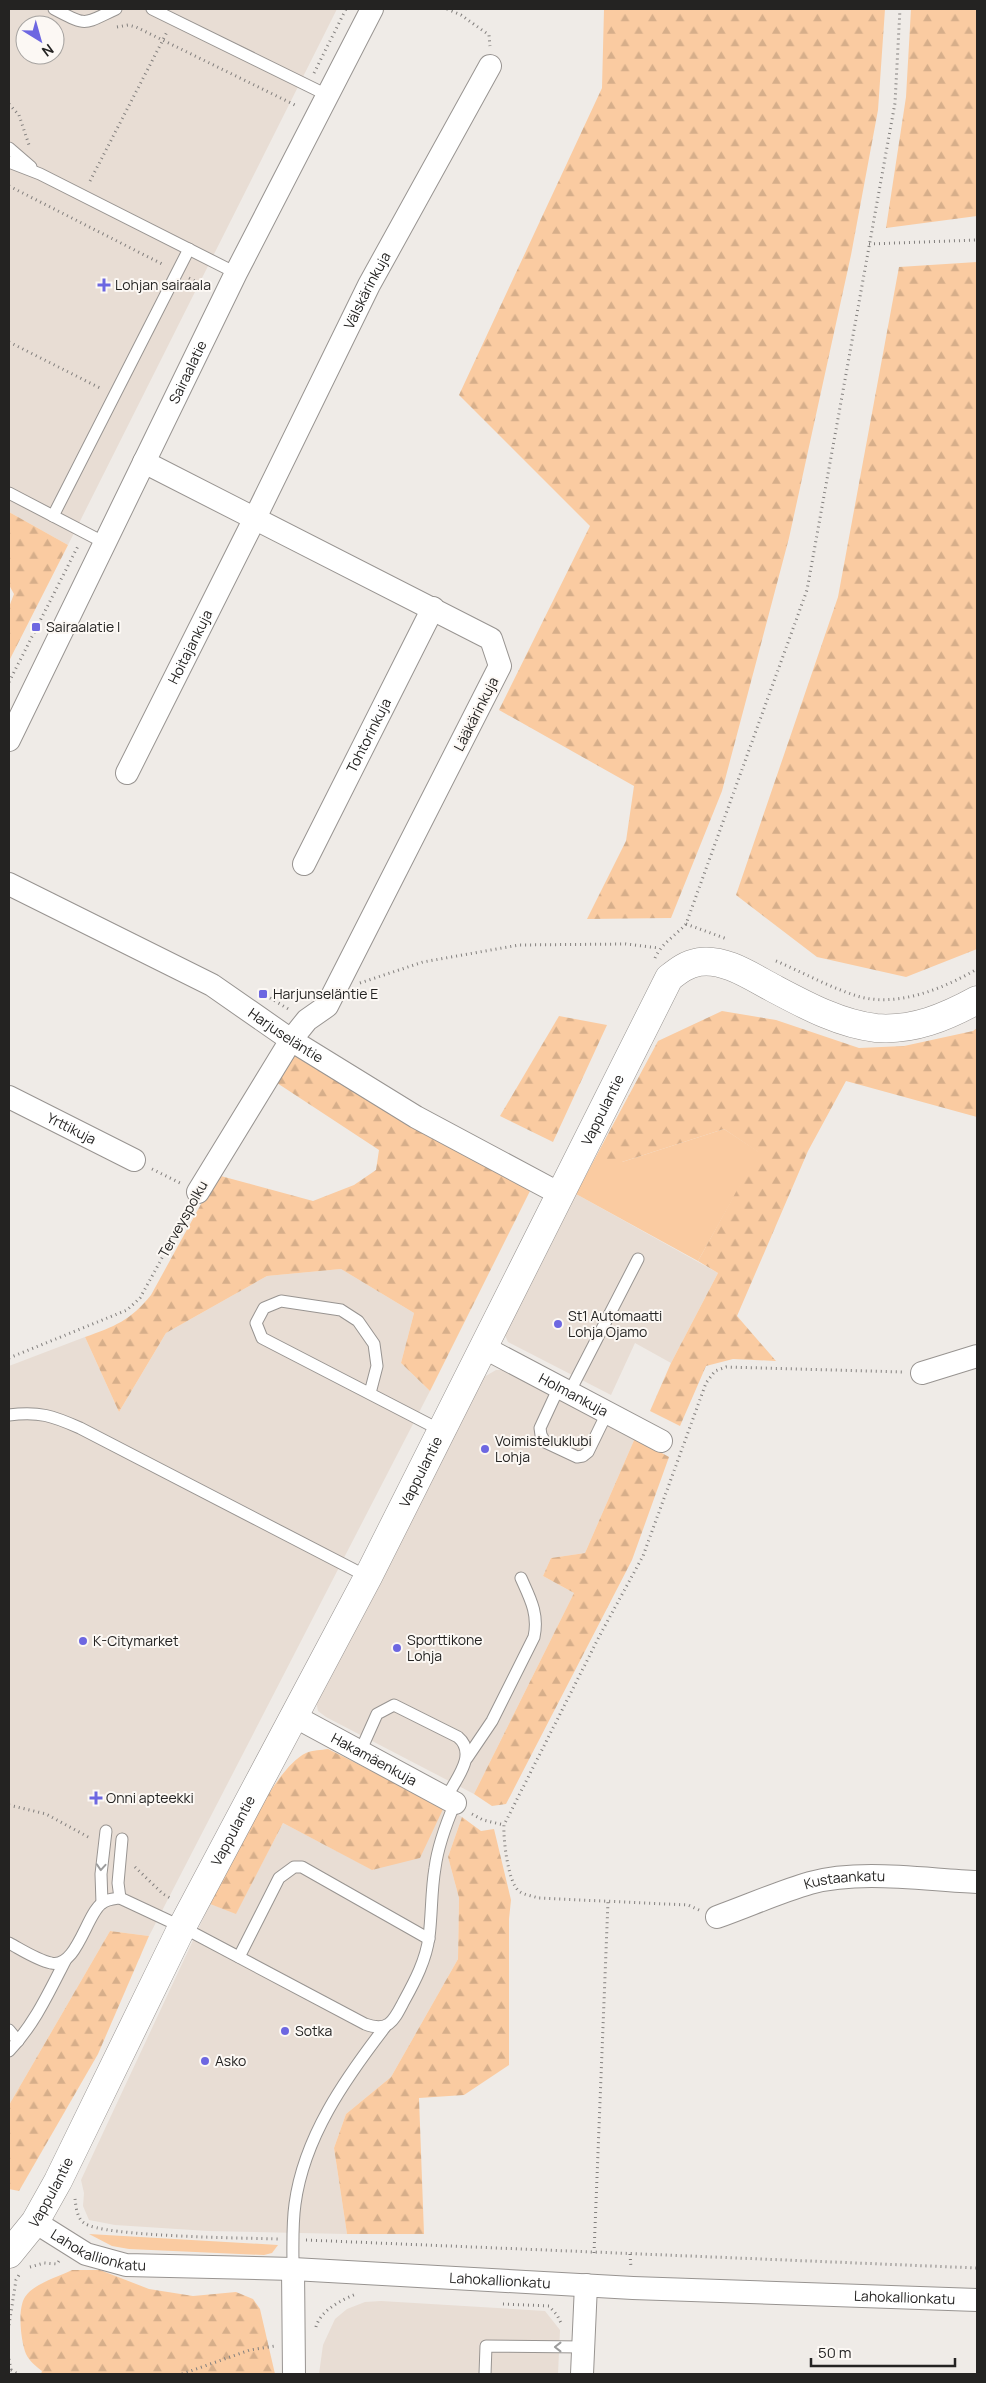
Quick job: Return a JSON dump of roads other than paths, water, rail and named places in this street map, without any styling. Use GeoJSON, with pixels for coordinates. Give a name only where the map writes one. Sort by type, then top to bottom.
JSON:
{"type":"FeatureCollection","features":[{"type":"Feature","properties":{"kind":"street","name":"Sairaalatie"},"geometry":{"type":"LineString","coordinates":[[9,740],[236,273],[372,9]]}},
{"type":"Feature","properties":{"kind":"street","name":"Välskärinkuja"},"geometry":{"type":"LineString","coordinates":[[254,520],[369,285],[490,66]]}},
{"type":"Feature","properties":{"kind":"street","name":"Lääkärinkuja"},"geometry":{"type":"LineString","coordinates":[[144,462],[254,520],[433,608],[491,639],[500,666],[338,986],[327,1006],[308,1020]]}},
{"type":"Feature","properties":{"kind":"street","name":"Hoitajankuja"},"geometry":{"type":"LineString","coordinates":[[127,773],[254,520]]}},
{"type":"Feature","properties":{"kind":"street","name":"Tohtorinkuja"},"geometry":{"type":"LineString","coordinates":[[304,864],[433,608]]}},
{"type":"Feature","properties":{"kind":"street","name":"Harjuseläntie"},"geometry":{"type":"LineString","coordinates":[[9,884],[212,985],[291,1040],[416,1117],[560,1194]]}},
{"type":"Feature","properties":{"kind":"street","name":"Vappulantie"},"geometry":{"type":"LineString","coordinates":[[16,2262],[35,2222],[58,2181],[182,1927],[368,1578],[669,978],[685,966],[701,962],[733,968],[840,1020],[876,1028],[914,1026],[949,1015],[977,1000]]}},
{"type":"Feature","properties":{"kind":"street","name":"Terveyspolku"},"geometry":{"type":"LineString","coordinates":[[198,1192],[291,1040],[308,1020]]}},
{"type":"Feature","properties":{"kind":"street","name":"Yrttikuja"},"geometry":{"type":"LineString","coordinates":[[9,1097],[134,1160]]}},
{"type":"Feature","properties":{"kind":"street","name":"Holmankuja"},"geometry":{"type":"LineString","coordinates":[[485,1348],[661,1441]]}},
{"type":"Feature","properties":{"kind":"street"},"geometry":{"type":"LineString","coordinates":[[922,1373],[977,1356]]}},
{"type":"Feature","properties":{"kind":"street","name":"Hakamäenkuja"},"geometry":{"type":"LineString","coordinates":[[294,1716],[451,1800]]}},
{"type":"Feature","properties":{"kind":"street","name":"Kustaankatu"},"geometry":{"type":"LineString","coordinates":[[717,1917],[811,1883],[842,1878],[878,1877],[977,1882]]}},
{"type":"Feature","properties":{"kind":"street","name":"Lahokallionkatu"},"geometry":{"type":"LineString","coordinates":[[35,2222],[86,2254],[126,2265],[293,2269],[586,2286],[977,2300]]}},
{"type":"Feature","properties":{"kind":"street"},"geometry":{"type":"LineString","coordinates":[[293,2269],[294,2374]]}},
{"type":"Feature","properties":{"kind":"street"},"geometry":{"type":"LineString","coordinates":[[582,2374],[574,2347],[586,2286]]}},
{"type":"Feature","properties":{"kind":"lane"},"geometry":{"type":"LineString","coordinates":[[54,9],[80,22],[98,19],[116,9]]}},
{"type":"Feature","properties":{"kind":"lane"},"geometry":{"type":"LineString","coordinates":[[152,9],[327,96]]}},
{"type":"Feature","properties":{"kind":"lane"},"geometry":{"type":"LineString","coordinates":[[9,148],[40,174]]}},
{"type":"Feature","properties":{"kind":"lane"},"geometry":{"type":"LineString","coordinates":[[9,162],[40,174],[236,273]]}},
{"type":"Feature","properties":{"kind":"lane"},"geometry":{"type":"LineString","coordinates":[[53,516],[189,249]]}},
{"type":"Feature","properties":{"kind":"lane"},"geometry":{"type":"LineString","coordinates":[[9,494],[105,543]]}},
{"type":"Feature","properties":{"kind":"lane"},"geometry":{"type":"LineString","coordinates":[[607,1413],[588,1452],[583,1456],[577,1457],[545,1442],[541,1435],[540,1428],[564,1390],[638,1259]]}},
{"type":"Feature","properties":{"kind":"lane"},"geometry":{"type":"LineString","coordinates":[[370,1393],[376,1366],[374,1344],[358,1321],[341,1310],[281,1301],[264,1308],[256,1323],[262,1338],[442,1431]]}},
{"type":"Feature","properties":{"kind":"lane"},"geometry":{"type":"LineString","coordinates":[[9,1415],[31,1412],[54,1416],[368,1578]]}},
{"type":"Feature","properties":{"kind":"lane"},"geometry":{"type":"LineString","coordinates":[[293,2269],[292,2240],[295,2203],[299,2184],[317,2132],[346,2079],[385,2027],[394,2020],[418,1976],[429,1939],[435,1868],[451,1800],[467,1759],[492,1721],[534,1636],[537,1623],[535,1610],[520,1578]]}},
{"type":"Feature","properties":{"kind":"lane"},"geometry":{"type":"LineString","coordinates":[[360,1752],[377,1714],[394,1705],[458,1737],[465,1743],[468,1750],[467,1759]]}},
{"type":"Feature","properties":{"kind":"lane"},"geometry":{"type":"LineString","coordinates":[[102,1903],[101,1874],[106,1831]]}},
{"type":"Feature","properties":{"kind":"lane"},"geometry":{"type":"LineString","coordinates":[[120,1898],[118,1883],[122,1839]]}},
{"type":"Feature","properties":{"kind":"lane"},"geometry":{"type":"LineString","coordinates":[[239,1957],[279,1878],[294,1867],[302,1867],[429,1939]]}},
{"type":"Feature","properties":{"kind":"lane"},"geometry":{"type":"LineString","coordinates":[[9,2051],[41,2007],[65,1961],[72,1955],[96,1910],[102,1903],[110,1899],[120,1898],[182,1927],[365,2024],[375,2028],[385,2027]]}},
{"type":"Feature","properties":{"kind":"lane"},"geometry":{"type":"LineString","coordinates":[[9,1943],[52,1964],[65,1961]]}},
{"type":"Feature","properties":{"kind":"lane"},"geometry":{"type":"LineString","coordinates":[[9,2030],[18,2041]]}},
{"type":"Feature","properties":{"kind":"lane"},"geometry":{"type":"LineString","coordinates":[[485,2374],[486,2346],[574,2347]]}},
{"type":"Feature","properties":{"kind":"place","name":"Lohjan sairaala"},"geometry":{"type":"Point","coordinates":[104,285]}},
{"type":"Feature","properties":{"kind":"place","name":"Sairaalatie I"},"geometry":{"type":"Point","coordinates":[36,627]}},
{"type":"Feature","properties":{"kind":"place","name":"Harjunseläntie E"},"geometry":{"type":"Point","coordinates":[263,994]}},
{"type":"Feature","properties":{"kind":"place","name":"St1 Automaatti Lohja Ojamo"},"geometry":{"type":"Point","coordinates":[558,1324]}},
{"type":"Feature","properties":{"kind":"place","name":"Voimisteluklubi Lohja"},"geometry":{"type":"Point","coordinates":[485,1449]}},
{"type":"Feature","properties":{"kind":"place","name":"K-Citymarket"},"geometry":{"type":"Point","coordinates":[83,1641]}},
{"type":"Feature","properties":{"kind":"place","name":"Sporttikone Lohja"},"geometry":{"type":"Point","coordinates":[397,1648]}},
{"type":"Feature","properties":{"kind":"place","name":"Onni apteekki"},"geometry":{"type":"Point","coordinates":[96,1798]}},
{"type":"Feature","properties":{"kind":"place","name":"Sotka"},"geometry":{"type":"Point","coordinates":[285,2031]}},
{"type":"Feature","properties":{"kind":"place","name":"Asko"},"geometry":{"type":"Point","coordinates":[205,2061]}}]}
